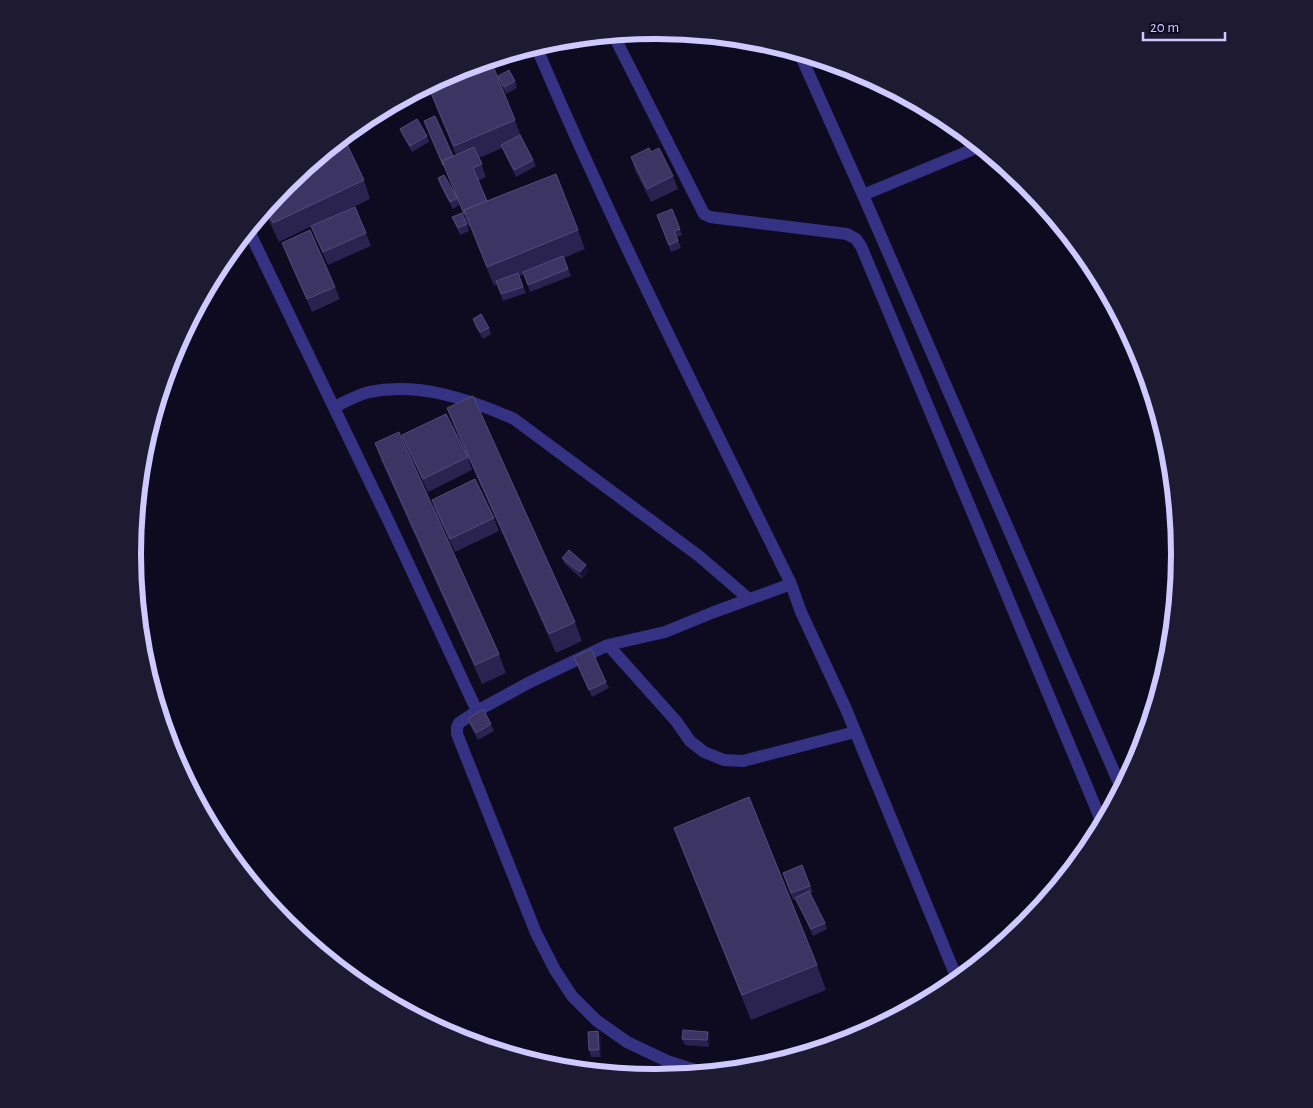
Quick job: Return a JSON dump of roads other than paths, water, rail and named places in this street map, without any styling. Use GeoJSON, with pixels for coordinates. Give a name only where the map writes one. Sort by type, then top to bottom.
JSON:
{"type":"FeatureCollection","features":[{"type":"Feature","properties":{"kind":"street"},"geometry":{"type":"LineString","coordinates":[[616,41],[704,214],[710,217],[847,234],[856,239],[861,246],[1100,817]]}},
{"type":"Feature","properties":{"kind":"street"},"geometry":{"type":"LineString","coordinates":[[539,53],[565,114],[628,248],[791,584],[808,629],[855,732],[955,974]]}},
{"type":"Feature","properties":{"kind":"street"},"geometry":{"type":"LineString","coordinates":[[803,60],[1119,782]]}},
{"type":"Feature","properties":{"kind":"street"},"geometry":{"type":"LineString","coordinates":[[863,195],[974,149]]}},
{"type":"Feature","properties":{"kind":"street"},"geometry":{"type":"LineString","coordinates":[[251,236],[334,407],[476,711]]}},
{"type":"Feature","properties":{"kind":"street"},"geometry":{"type":"LineString","coordinates":[[334,407],[368,392],[419,390],[455,396],[514,419],[699,556],[749,599]]}},
{"type":"Feature","properties":{"kind":"street"},"geometry":{"type":"LineString","coordinates":[[687,1068],[667,1062],[627,1042],[596,1020],[572,996],[554,970],[536,932],[457,734],[457,728],[459,723],[476,711],[530,682],[608,645],[665,632],[791,584]]}},
{"type":"Feature","properties":{"kind":"street"},"geometry":{"type":"LineString","coordinates":[[608,645],[676,722],[690,741],[704,752],[724,760],[743,761],[855,732]]}}]}
